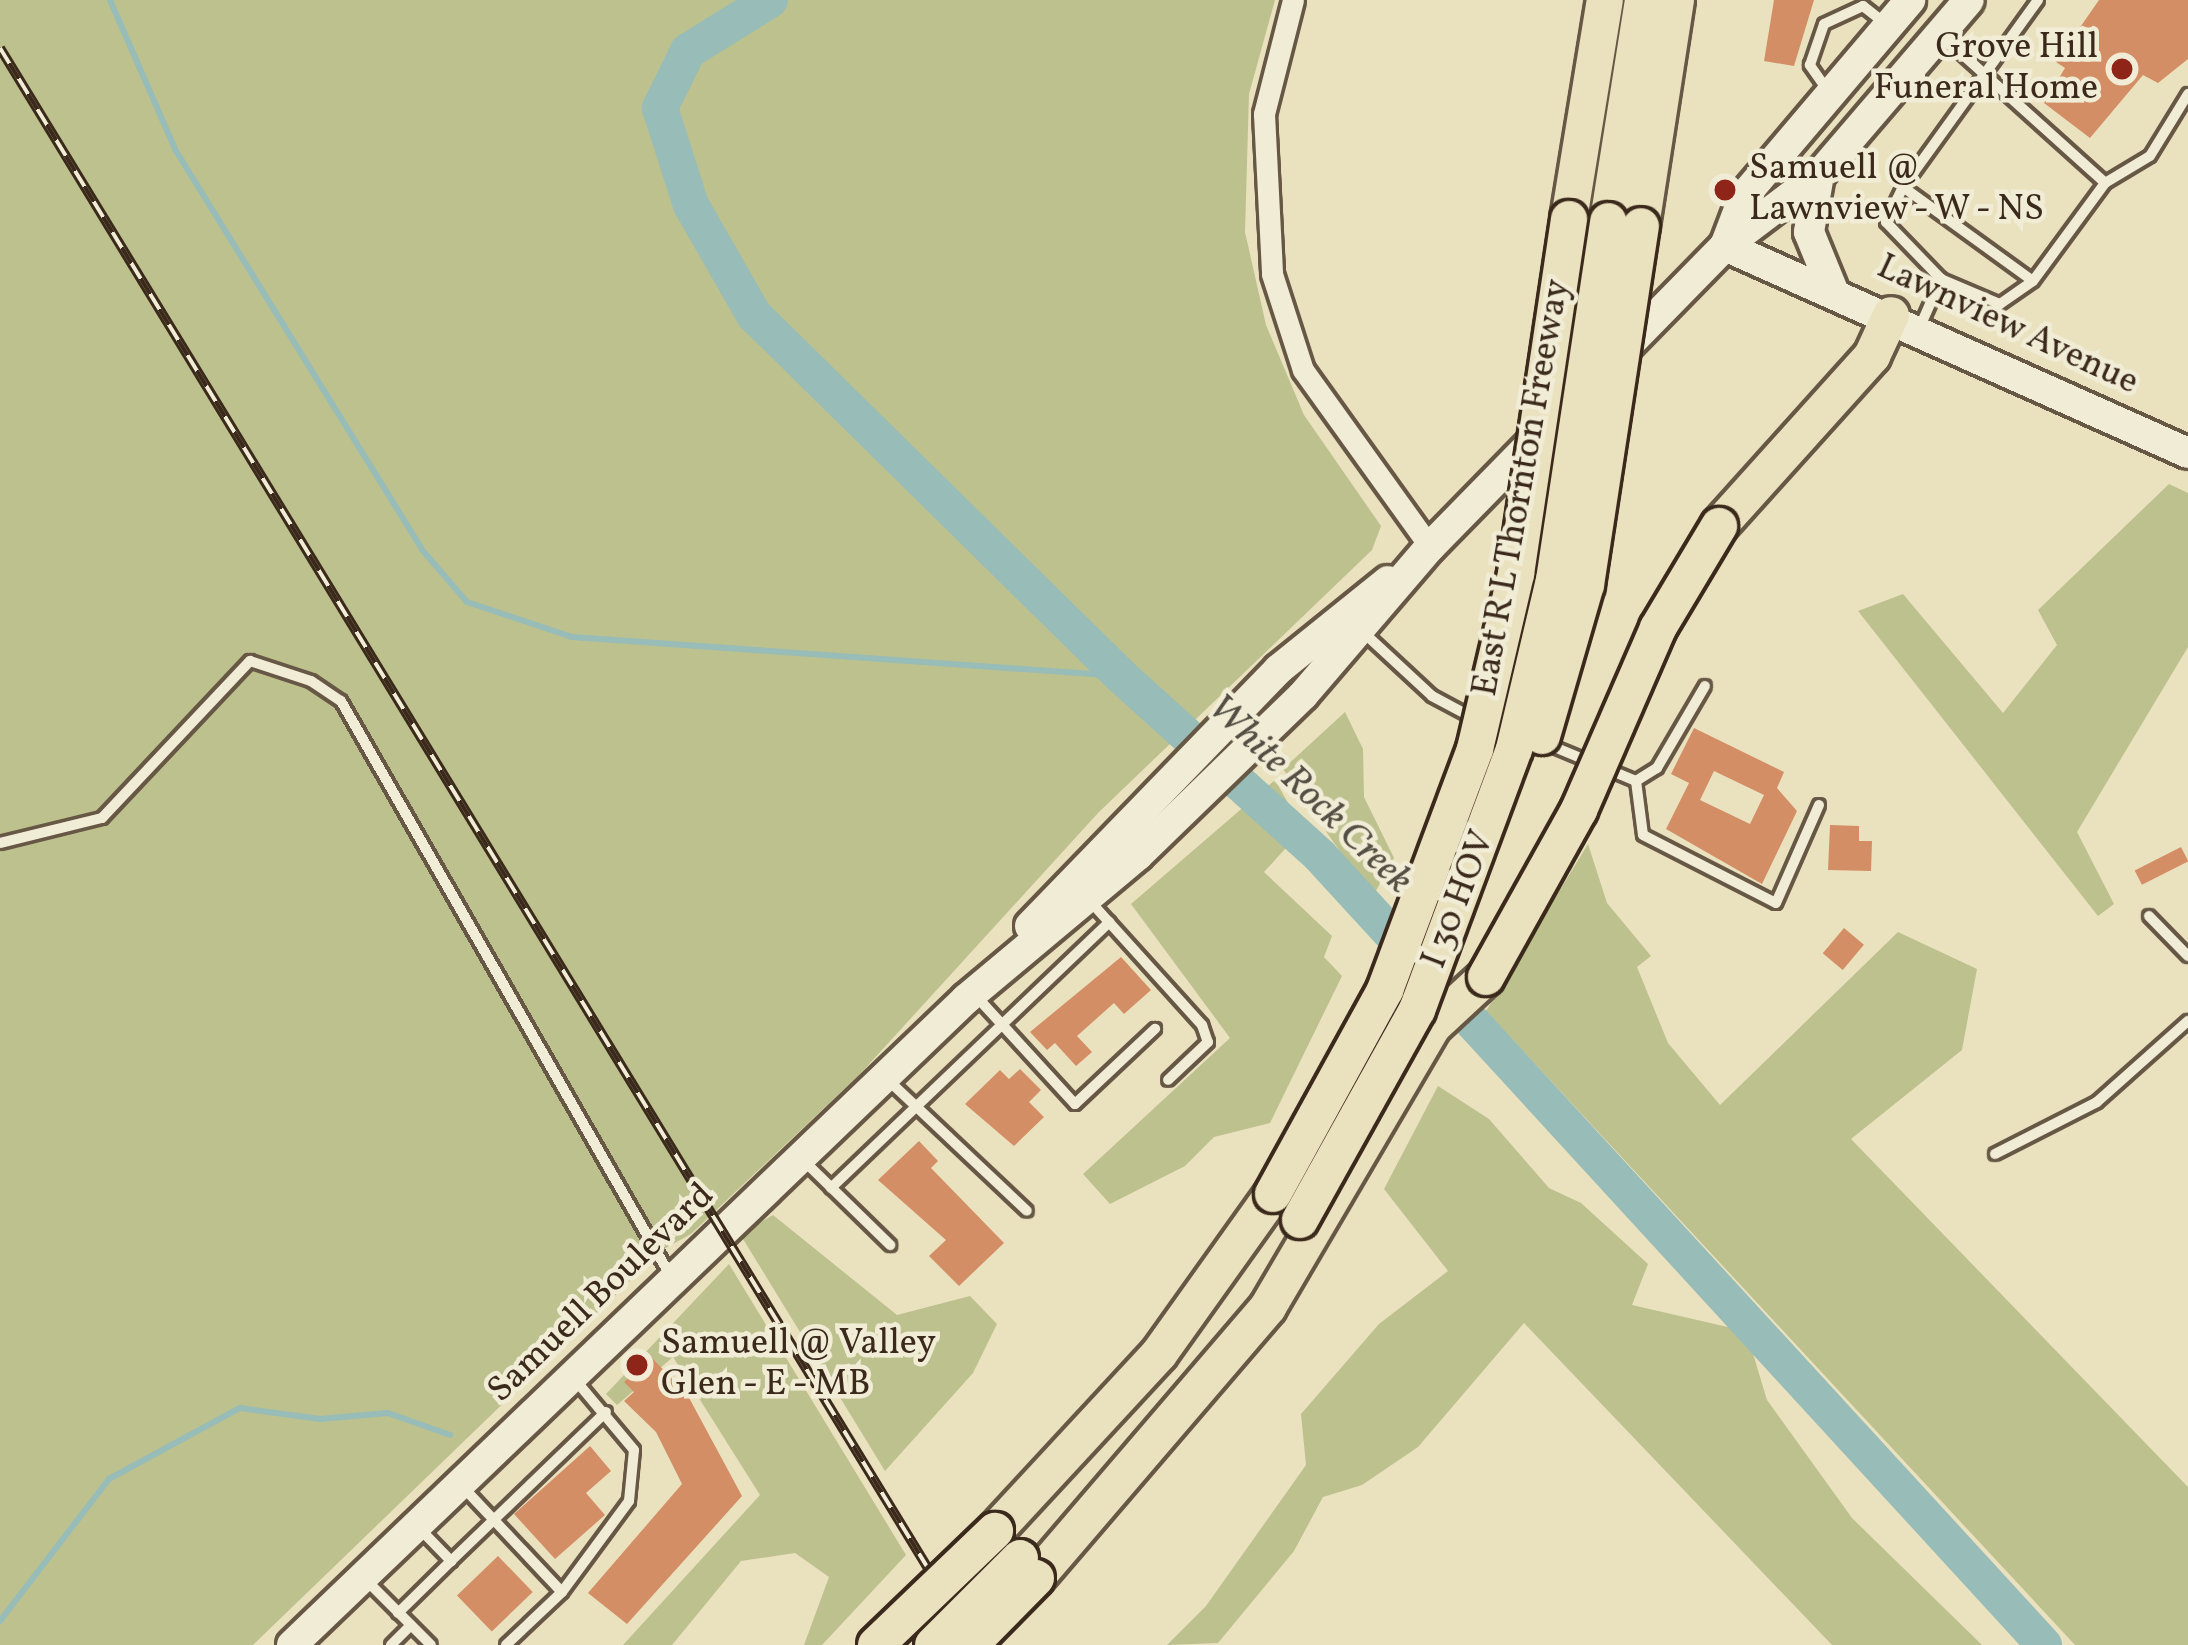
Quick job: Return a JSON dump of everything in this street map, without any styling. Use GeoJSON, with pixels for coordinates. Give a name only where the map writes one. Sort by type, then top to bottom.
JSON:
{"type":"FeatureCollection","features":[{"type":"Feature","properties":{"kind":"highway","name":"East R L Thornton Freeway"},"geometry":{"type":"LineString","coordinates":[[876,1645],[995,1531],[1159,1354],[1273,1194],[1384,990],[1475,749],[1516,574],[1605,0]]}},
{"type":"Feature","properties":{"kind":"highway","name":"I 30 HOV"},"geometry":{"type":"LineString","coordinates":[[1310,1225],[1417,1010],[1514,749],[1554,580],[1625,224],[1643,0]]}},
{"type":"Feature","properties":{"kind":"highway","name":"East R L Thornton Freeway"},"geometry":{"type":"LineString","coordinates":[[970,1645],[1028,1568],[1204,1392],[1433,1026],[1508,841],[1586,585],[1625,224],[1676,0]]}},
{"type":"Feature","properties":{"kind":"highway"},"geometry":{"type":"LineString","coordinates":[[1433,1026],[1486,976],[1556,854],[1658,628],[1719,526],[1905,322]]}},
{"type":"Feature","properties":{"kind":"highway"},"geometry":{"type":"LineString","coordinates":[[933,1645],[1028,1568]]}},
{"type":"Feature","properties":{"kind":"main road","name":"Samuell Boulevard"},"geometry":{"type":"LineString","coordinates":[[1725,246],[1744,196],[1910,0]]}},
{"type":"Feature","properties":{"kind":"main road","name":"Samuell Boulevard"},"geometry":{"type":"LineString","coordinates":[[969,996],[1115,829],[1280,669],[1430,547],[1725,246],[1819,175],[1969,0]]}},
{"type":"Feature","properties":{"kind":"main road"},"geometry":{"type":"LineString","coordinates":[[1819,175],[1809,232],[1832,288]]}},
{"type":"Feature","properties":{"kind":"main road","name":"Lawnview Avenue"},"geometry":{"type":"LineString","coordinates":[[1725,246],[1832,288],[2188,453]]}},
{"type":"Feature","properties":{"kind":"main road","name":"Samuell Boulevard"},"geometry":{"type":"LineString","coordinates":[[305,1641],[362,1577],[969,996],[1138,855],[1303,695],[1364,632],[1430,547]]}},
{"type":"Feature","properties":{"kind":"street"},"geometry":{"type":"LineString","coordinates":[[1293,0],[1260,165],[1276,290],[1319,398],[1430,547]]}},
{"type":"Feature","properties":{"kind":"lane"},"geometry":{"type":"LineString","coordinates":[[2038,0],[1903,187],[1886,222],[1941,279],[2000,304],[2032,281],[2105,183],[2150,156],[2188,94]]}},
{"type":"Feature","properties":{"kind":"lane"},"geometry":{"type":"LineString","coordinates":[[1830,94],[1810,65],[1812,46],[1824,24],[1855,4],[1888,26]]}},
{"type":"Feature","properties":{"kind":"lane"},"geometry":{"type":"LineString","coordinates":[[1940,34],[2105,183]]}},
{"type":"Feature","properties":{"kind":"lane"},"geometry":{"type":"LineString","coordinates":[[1903,187],[2032,281]]}},
{"type":"Feature","properties":{"kind":"lane"},"geometry":{"type":"LineString","coordinates":[[1905,322],[1941,279]]}},
{"type":"Feature","properties":{"kind":"lane"},"geometry":{"type":"LineString","coordinates":[[1364,632],[1451,711],[1636,782]]}},
{"type":"Feature","properties":{"kind":"lane"},"geometry":{"type":"LineString","coordinates":[[0,843],[102,818],[250,661],[311,681],[341,701],[674,1279]]}},
{"type":"Feature","properties":{"kind":"lane"},"geometry":{"type":"LineString","coordinates":[[1636,782],[1657,768],[1705,686]]}},
{"type":"Feature","properties":{"kind":"lane"},"geometry":{"type":"LineString","coordinates":[[1636,782],[1642,835],[1776,903],[1819,805]]}},
{"type":"Feature","properties":{"kind":"lane"},"geometry":{"type":"LineString","coordinates":[[1087,898],[1208,1042],[1168,1080]]}},
{"type":"Feature","properties":{"kind":"lane"},"geometry":{"type":"LineString","coordinates":[[2149,916],[2188,956]]}},
{"type":"Feature","properties":{"kind":"lane"},"geometry":{"type":"LineString","coordinates":[[832,1188],[999,1022],[1109,922]]}},
{"type":"Feature","properties":{"kind":"lane"},"geometry":{"type":"LineString","coordinates":[[969,996],[1076,1104],[1155,1029]]}},
{"type":"Feature","properties":{"kind":"lane"},"geometry":{"type":"LineString","coordinates":[[1995,1154],[2098,1102],[2188,1021]]}},
{"type":"Feature","properties":{"kind":"lane"},"geometry":{"type":"LineString","coordinates":[[885,1077],[1027,1211]]}},
{"type":"Feature","properties":{"kind":"lane"},"geometry":{"type":"LineString","coordinates":[[801,1158],[890,1245]]}},
{"type":"Feature","properties":{"kind":"lane"},"geometry":{"type":"LineString","coordinates":[[506,1645],[562,1592],[629,1501],[634,1450],[572,1377]]}},
{"type":"Feature","properties":{"kind":"lane"},"geometry":{"type":"LineString","coordinates":[[398,1613],[606,1412]]}},
{"type":"Feature","properties":{"kind":"lane"},"geometry":{"type":"LineString","coordinates":[[460,1484],[562,1592]]}},
{"type":"Feature","properties":{"kind":"lane"},"geometry":{"type":"LineString","coordinates":[[417,1526],[451,1561]]}},
{"type":"Feature","properties":{"kind":"lane"},"geometry":{"type":"LineString","coordinates":[[362,1577],[431,1645]]}},
{"type":"Feature","properties":{"kind":"lane"},"geometry":{"type":"LineString","coordinates":[[391,1645],[411,1625]]}},
{"type":"Feature","properties":{"kind":"green space"},"geometry":{"type":"Polygon","coordinates":[[[0,0],[1275,0],[1249,94],[1245,232],[1266,325],[1304,415],[1381,526],[1372,550],[1098,813],[861,1073],[691,1234],[662,1250],[253,1645],[0,1645],[0,0]]]}},
{"type":"Feature","properties":{"kind":"green space"},"geometry":{"type":"Polygon","coordinates":[[[2169,484],[2188,493],[2188,647],[2077,832],[2114,904],[2098,916],[1858,611],[1903,594],[2003,713],[2057,645],[2038,610],[2169,484]]]}},
{"type":"Feature","properties":{"kind":"green space"},"geometry":{"type":"Polygon","coordinates":[[[1345,712],[1363,749],[1364,797],[1394,858],[1372,898],[1283,769],[1345,712]]]}},
{"type":"Feature","properties":{"kind":"green space"},"geometry":{"type":"Polygon","coordinates":[[[1275,780],[1303,829],[1264,872],[1332,936],[1324,957],[1342,976],[1270,1123],[1214,1137],[1185,1166],[1110,1204],[1083,1174],[1230,1038],[1131,904],[1275,780]]]}},
{"type":"Feature","properties":{"kind":"green space"},"geometry":{"type":"Polygon","coordinates":[[[1588,844],[1607,903],[1651,956],[1637,967],[1668,1043],[1720,1105],[1898,932],[1977,969],[1962,1050],[1851,1139],[2188,1487],[2188,1645],[2075,1645],[1486,1011],[1588,844]]]}},
{"type":"Feature","properties":{"kind":"green space"},"geometry":{"type":"Polygon","coordinates":[[[1438,1086],[1489,1119],[1549,1188],[1581,1203],[1648,1264],[1632,1305],[1732,1328],[1751,1347],[1767,1400],[1852,1518],[1982,1645],[1832,1645],[1524,1323],[1418,1447],[1362,1485],[1323,1497],[1294,1551],[1218,1643],[1167,1645],[1206,1606],[1306,1465],[1301,1414],[1379,1324],[1448,1271],[1384,1189],[1438,1086]]]}},
{"type":"Feature","properties":{"kind":"green space"},"geometry":{"type":"Polygon","coordinates":[[[773,1215],[897,1315],[970,1296],[997,1324],[973,1373],[885,1471],[740,1234],[773,1215]]]}},
{"type":"Feature","properties":{"kind":"green space"},"geometry":{"type":"Polygon","coordinates":[[[729,1264],[906,1555],[822,1645],[804,1645],[829,1577],[795,1553],[741,1561],[672,1645],[623,1645],[760,1495],[673,1357],[617,1405],[606,1394],[729,1264]]]}},
{"type":"Feature","properties":{"kind":"building"},"geometry":{"type":"Polygon","coordinates":[[[1774,0],[1814,0],[1794,66],[1764,61],[1774,0]]]}},
{"type":"Feature","properties":{"kind":"building","name":"Grove Hill Funeral Home"},"geometry":{"type":"Polygon","coordinates":[[[2099,0],[2188,0],[2188,59],[2158,83],[2143,75],[2090,138],[2044,103],[2065,68],[2056,62],[2099,0]]]}},
{"type":"Feature","properties":{"kind":"building"},"geometry":{"type":"Polygon","coordinates":[[[1694,728],[1784,772],[1777,788],[1797,811],[1762,884],[1666,829],[1689,783],[1671,774],[1694,728]],[[1714,771],[1700,800],[1750,824],[1764,795],[1714,771]]]}},
{"type":"Feature","properties":{"kind":"building"},"geometry":{"type":"Polygon","coordinates":[[[1830,825],[1859,826],[1859,841],[1872,841],[1871,871],[1828,870],[1830,825]]]}},
{"type":"Feature","properties":{"kind":"building"},"geometry":{"type":"Polygon","coordinates":[[[2181,847],[2188,861],[2142,885],[2135,871],[2181,847]]]}},
{"type":"Feature","properties":{"kind":"building"},"geometry":{"type":"Polygon","coordinates":[[[1844,928],[1864,945],[1843,970],[1823,953],[1844,928]]]}},
{"type":"Feature","properties":{"kind":"building"},"geometry":{"type":"Polygon","coordinates":[[[1121,957],[1151,990],[1124,1014],[1114,1003],[1077,1036],[1092,1052],[1076,1066],[1055,1043],[1047,1050],[1030,1032],[1121,957]]]}},
{"type":"Feature","properties":{"kind":"building"},"geometry":{"type":"Polygon","coordinates":[[[1020,1069],[1041,1090],[1029,1102],[1044,1117],[1014,1146],[965,1104],[1000,1070],[1009,1079],[1020,1069]]]}},
{"type":"Feature","properties":{"kind":"building"},"geometry":{"type":"Polygon","coordinates":[[[919,1141],[938,1161],[931,1168],[1004,1243],[959,1286],[929,1256],[946,1240],[878,1180],[919,1141]]]}},
{"type":"Feature","properties":{"kind":"building"},"geometry":{"type":"Polygon","coordinates":[[[651,1357],[687,1394],[742,1496],[627,1624],[588,1593],[682,1484],[656,1432],[624,1401],[634,1392],[624,1382],[651,1357]]]}},
{"type":"Feature","properties":{"kind":"building"},"geometry":{"type":"Polygon","coordinates":[[[590,1446],[611,1471],[586,1493],[605,1515],[555,1559],[514,1514],[590,1446]]]}},
{"type":"Feature","properties":{"kind":"building"},"geometry":{"type":"Polygon","coordinates":[[[498,1556],[533,1592],[492,1632],[457,1596],[498,1556]]]}},
{"type":"Feature","properties":{"kind":"waterway"},"geometry":{"type":"LineString","coordinates":[[110,0],[176,151],[424,552],[467,602],[572,637],[1121,676]]}},
{"type":"Feature","properties":{"kind":"waterway","name":"White Rock Creek"},"geometry":{"type":"LineString","coordinates":[[770,0],[688,51],[660,108],[691,205],[754,315],[1121,676],[1320,856],[2044,1645]]}},
{"type":"Feature","properties":{"kind":"waterway"},"geometry":{"type":"LineString","coordinates":[[0,1621],[109,1479],[240,1408],[320,1419],[388,1413],[450,1435]]}},
{"type":"Feature","properties":{"kind":"railway"},"geometry":{"type":"LineString","coordinates":[[0,48],[975,1645]]}},
{"type":"Feature","properties":{"kind":"place","name":"Grove Hill Funeral Home"},"geometry":{"type":"Point","coordinates":[2122,69]}},
{"type":"Feature","properties":{"kind":"place","name":"Samuell @ Lawnview - W - NS"},"geometry":{"type":"Point","coordinates":[1725,190]}},
{"type":"Feature","properties":{"kind":"place","name":"Samuell @ Valley Glen - E - MB"},"geometry":{"type":"Point","coordinates":[637,1365]}}]}
